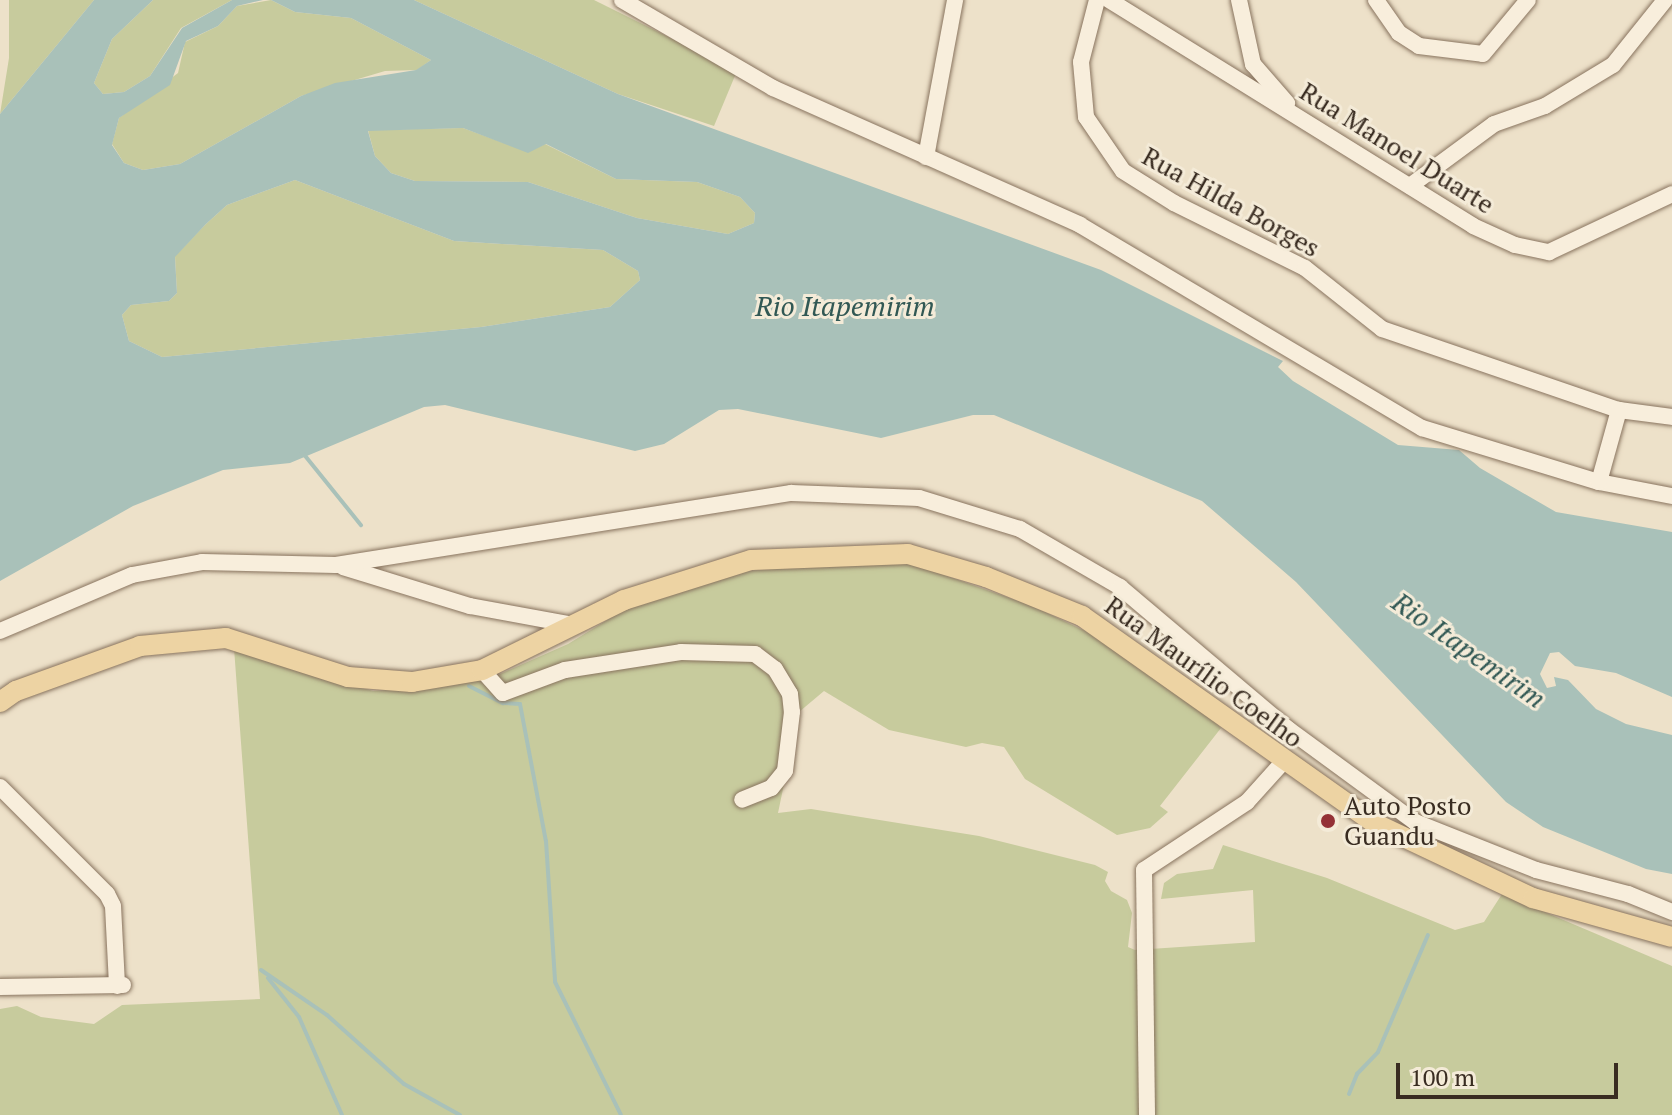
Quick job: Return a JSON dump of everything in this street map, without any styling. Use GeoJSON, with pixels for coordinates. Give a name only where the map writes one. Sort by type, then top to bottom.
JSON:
{"type":"FeatureCollection","features":[{"type":"Feature","properties":{"kind":"main road","name":"Rua Maurílio Coelho"},"geometry":{"type":"LineString","coordinates":[[0,702],[16,691],[140,646],[226,638],[348,677],[412,682],[482,670],[574,625],[690,576],[751,560],[908,554],[986,577],[1082,616],[1283,762],[1374,823],[1533,898],[1672,937]]}},
{"type":"Feature","properties":{"kind":"street"},"geometry":{"type":"LineString","coordinates":[[622,0],[773,88],[1080,225],[1422,428],[1599,482],[1672,496]]}},
{"type":"Feature","properties":{"kind":"street"},"geometry":{"type":"LineString","coordinates":[[926,157],[955,0]]}},
{"type":"Feature","properties":{"kind":"street","name":"Rua Hilda Borges"},"geometry":{"type":"LineString","coordinates":[[1097,0],[1081,62],[1086,117],[1123,171],[1174,203],[1305,268],[1382,329],[1619,410],[1666,415]]}},
{"type":"Feature","properties":{"kind":"street","name":"Rua Manoel Duarte"},"geometry":{"type":"LineString","coordinates":[[1109,0],[1296,113],[1473,226],[1515,245],[1549,252],[1672,194]]}},
{"type":"Feature","properties":{"kind":"street"},"geometry":{"type":"LineString","coordinates":[[1239,0],[1253,64],[1296,113]]}},
{"type":"Feature","properties":{"kind":"street"},"geometry":{"type":"LineString","coordinates":[[1376,0],[1399,33],[1419,46],[1483,54],[1528,0]]}},
{"type":"Feature","properties":{"kind":"street"},"geometry":{"type":"LineString","coordinates":[[1410,186],[1494,124],[1545,106],[1613,65],[1665,0]]}},
{"type":"Feature","properties":{"kind":"street"},"geometry":{"type":"LineString","coordinates":[[1666,415],[1672,400]]}},
{"type":"Feature","properties":{"kind":"street"},"geometry":{"type":"LineString","coordinates":[[1599,482],[1619,410]]}},
{"type":"Feature","properties":{"kind":"street"},"geometry":{"type":"LineString","coordinates":[[0,631],[132,575],[202,562],[336,565],[791,493],[919,498],[1020,529],[1120,587],[1288,729],[1415,822],[1536,870],[1628,894],[1672,912]]}},
{"type":"Feature","properties":{"kind":"street"},"geometry":{"type":"LineString","coordinates":[[336,565],[470,606],[574,625]]}},
{"type":"Feature","properties":{"kind":"street"},"geometry":{"type":"LineString","coordinates":[[482,670],[503,693],[565,670],[681,652],[755,654],[775,669],[790,694],[792,712],[785,771],[771,788],[742,800]]}},
{"type":"Feature","properties":{"kind":"street"},"geometry":{"type":"LineString","coordinates":[[1147,1115],[1144,870],[1247,802],[1283,762]]}},
{"type":"Feature","properties":{"kind":"street"},"geometry":{"type":"LineString","coordinates":[[0,787],[107,894],[113,906],[120,986],[0,987]]}},
{"type":"Feature","properties":{"kind":"green space"},"geometry":{"type":"Polygon","coordinates":[[[9,0],[94,0],[0,114],[9,58],[9,0]]]}},
{"type":"Feature","properties":{"kind":"green space"},"geometry":{"type":"Polygon","coordinates":[[[153,0],[232,0],[181,28],[150,76],[124,92],[103,94],[94,83],[112,39],[153,0]]]}},
{"type":"Feature","properties":{"kind":"green space"},"geometry":{"type":"Polygon","coordinates":[[[271,0],[295,12],[351,18],[431,60],[417,70],[385,71],[301,96],[180,164],[143,170],[124,163],[112,144],[119,118],[178,73],[185,42],[218,26],[237,6],[271,0]]]}},
{"type":"Feature","properties":{"kind":"green space"},"geometry":{"type":"Polygon","coordinates":[[[414,0],[594,0],[737,71],[714,126],[618,94],[414,0]]]}},
{"type":"Feature","properties":{"kind":"green space"},"geometry":{"type":"Polygon","coordinates":[[[463,128],[528,152],[545,144],[616,179],[697,182],[740,197],[755,213],[754,223],[728,234],[637,218],[528,182],[415,181],[391,173],[375,156],[368,130],[463,128]]]}},
{"type":"Feature","properties":{"kind":"green space"},"geometry":{"type":"Polygon","coordinates":[[[295,180],[454,241],[603,250],[638,271],[640,280],[610,307],[481,327],[162,357],[129,341],[122,315],[131,305],[169,301],[177,293],[175,256],[206,224],[227,205],[295,180]]]}},
{"type":"Feature","properties":{"kind":"green space"},"geometry":{"type":"Polygon","coordinates":[[[892,561],[916,565],[1032,606],[1098,637],[1205,711],[1221,728],[1160,806],[1168,812],[1150,828],[1117,835],[1025,779],[1004,747],[982,743],[966,747],[889,730],[824,691],[799,712],[778,813],[811,809],[979,836],[1095,865],[1108,872],[1105,881],[1111,891],[1127,900],[1132,913],[1128,947],[1135,950],[1255,942],[1253,890],[1161,899],[1164,883],[1177,874],[1213,869],[1223,845],[1327,878],[1455,930],[1484,922],[1502,894],[1672,966],[1672,1115],[0,1115],[0,1009],[17,1006],[41,1017],[94,1024],[122,1005],[260,999],[234,648],[373,691],[447,686],[491,678],[568,644],[630,606],[745,571],[892,561]]]}},
{"type":"Feature","properties":{"kind":"water","name":"Rio Itapemirim"},"geometry":{"type":"Polygon","coordinates":[[[94,0],[153,0],[112,39],[94,83],[103,94],[124,92],[150,76],[182,28],[232,0],[263,0],[237,6],[218,26],[186,41],[170,85],[119,118],[112,145],[124,163],[143,170],[180,164],[301,96],[335,83],[416,70],[431,60],[351,18],[295,12],[271,0],[414,0],[618,94],[1101,270],[1283,361],[1278,367],[1293,381],[1398,445],[1459,450],[1480,468],[1556,512],[1672,532],[1672,697],[1616,673],[1575,666],[1559,652],[1550,653],[1540,674],[1547,688],[1556,686],[1554,677],[1568,680],[1596,709],[1626,724],[1672,735],[1672,874],[1646,869],[1543,827],[1506,802],[1296,582],[1202,501],[994,415],[973,415],[881,438],[738,409],[719,410],[664,444],[635,451],[445,405],[424,407],[290,463],[223,470],[133,506],[0,581],[0,114],[94,0]],[[463,128],[368,131],[375,156],[391,173],[415,181],[528,182],[637,218],[728,234],[754,223],[755,213],[740,197],[697,182],[616,179],[546,144],[528,153],[463,128]],[[295,180],[227,205],[206,224],[175,257],[177,293],[169,301],[131,305],[122,315],[129,341],[162,357],[481,327],[610,307],[640,280],[638,271],[603,250],[454,241],[295,180]]]}},
{"type":"Feature","properties":{"kind":"waterway"},"geometry":{"type":"LineString","coordinates":[[302,452],[361,525]]}},
{"type":"Feature","properties":{"kind":"waterway"},"geometry":{"type":"LineString","coordinates":[[469,686],[503,703],[520,704],[546,841],[555,982],[621,1115]]}},
{"type":"Feature","properties":{"kind":"waterway"},"geometry":{"type":"LineString","coordinates":[[1349,1094],[1357,1074],[1378,1052],[1428,935]]}},
{"type":"Feature","properties":{"kind":"waterway"},"geometry":{"type":"LineString","coordinates":[[261,970],[327,1015],[404,1084],[460,1115]]}},
{"type":"Feature","properties":{"kind":"waterway"},"geometry":{"type":"LineString","coordinates":[[268,978],[299,1017],[342,1115]]}},
{"type":"Feature","properties":{"kind":"place","name":"Auto Posto Guandu"},"geometry":{"type":"Point","coordinates":[1328,821]}}]}
